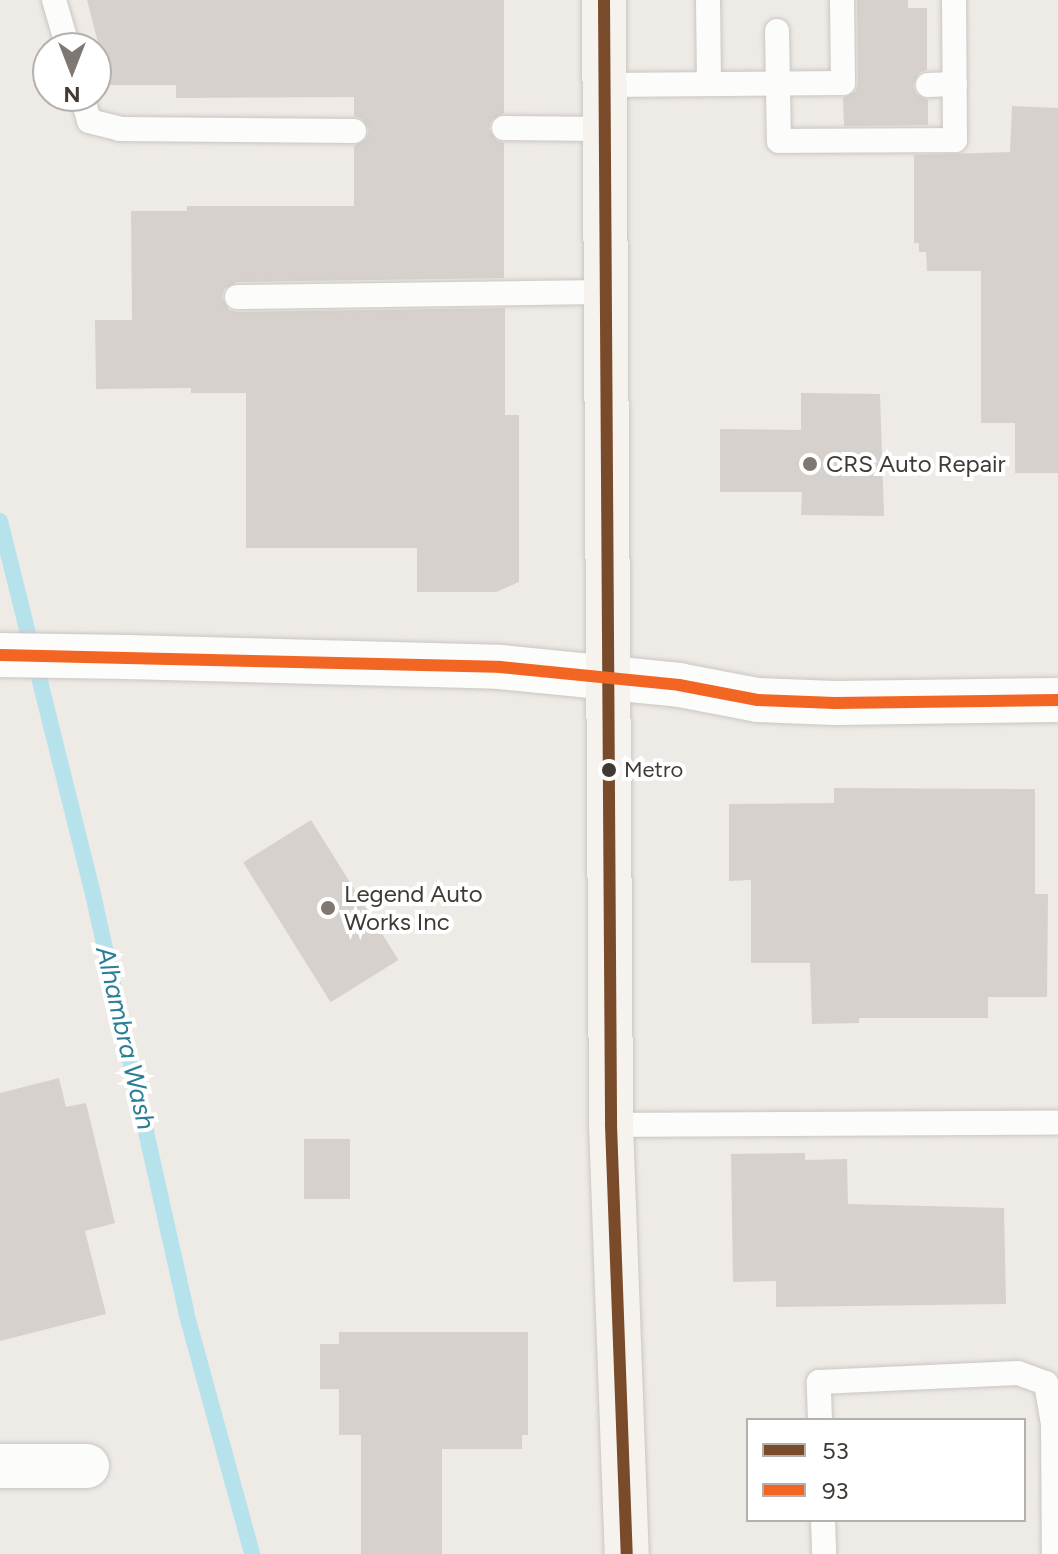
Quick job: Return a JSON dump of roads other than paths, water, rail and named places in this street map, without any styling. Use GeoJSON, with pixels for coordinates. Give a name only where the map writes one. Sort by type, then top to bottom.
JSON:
{"type":"FeatureCollection","features":[{"type":"Feature","properties":{"kind":"main road"},"geometry":{"type":"LineString","coordinates":[[604,0],[611,1125],[627,1554]]}},
{"type":"Feature","properties":{"kind":"street"},"geometry":{"type":"LineString","coordinates":[[0,655],[500,667],[679,685],[758,700],[835,703],[1058,700]]}},
{"type":"Feature","properties":{"kind":"street"},"geometry":{"type":"LineString","coordinates":[[0,1466],[87,1466]]}},
{"type":"Feature","properties":{"kind":"lane"},"geometry":{"type":"LineString","coordinates":[[54,0],[63,32]]}},
{"type":"Feature","properties":{"kind":"lane"},"geometry":{"type":"LineString","coordinates":[[708,0],[709,84]]}},
{"type":"Feature","properties":{"kind":"lane"},"geometry":{"type":"LineString","coordinates":[[605,85],[843,83],[842,0]]}},
{"type":"Feature","properties":{"kind":"lane"},"geometry":{"type":"LineString","coordinates":[[777,31],[779,141],[955,140],[954,0]]}},
{"type":"Feature","properties":{"kind":"lane"},"geometry":{"type":"LineString","coordinates":[[928,85],[955,84]]}},
{"type":"Feature","properties":{"kind":"lane"},"geometry":{"type":"LineString","coordinates":[[86,112],[89,121],[120,129],[354,131]]}},
{"type":"Feature","properties":{"kind":"lane"},"geometry":{"type":"LineString","coordinates":[[504,128],[605,129]]}},
{"type":"Feature","properties":{"kind":"lane"},"geometry":{"type":"LineString","coordinates":[[237,297],[606,292]]}},
{"type":"Feature","properties":{"kind":"lane"},"geometry":{"type":"LineString","coordinates":[[611,1125],[1058,1123]]}},
{"type":"Feature","properties":{"kind":"lane"},"geometry":{"type":"LineString","coordinates":[[820,1418],[819,1382],[1018,1373],[1046,1383],[1053,1424],[1054,1554]]}},
{"type":"Feature","properties":{"kind":"lane"},"geometry":{"type":"LineString","coordinates":[[823,1522],[824,1554]]}},
{"type":"Feature","properties":{"kind":"waterway","name":"Alhambra Wash"},"geometry":{"type":"LineString","coordinates":[[0,521],[92,890],[186,1312],[252,1554]]}},
{"type":"Feature","properties":{"kind":"place","name":"CRS Auto Repair"},"geometry":{"type":"Point","coordinates":[810,464]}},
{"type":"Feature","properties":{"kind":"place","name":"Metro"},"geometry":{"type":"Point","coordinates":[609,770]}},
{"type":"Feature","properties":{"kind":"place","name":"Legend Auto Works Inc"},"geometry":{"type":"Point","coordinates":[328,908]}}]}
